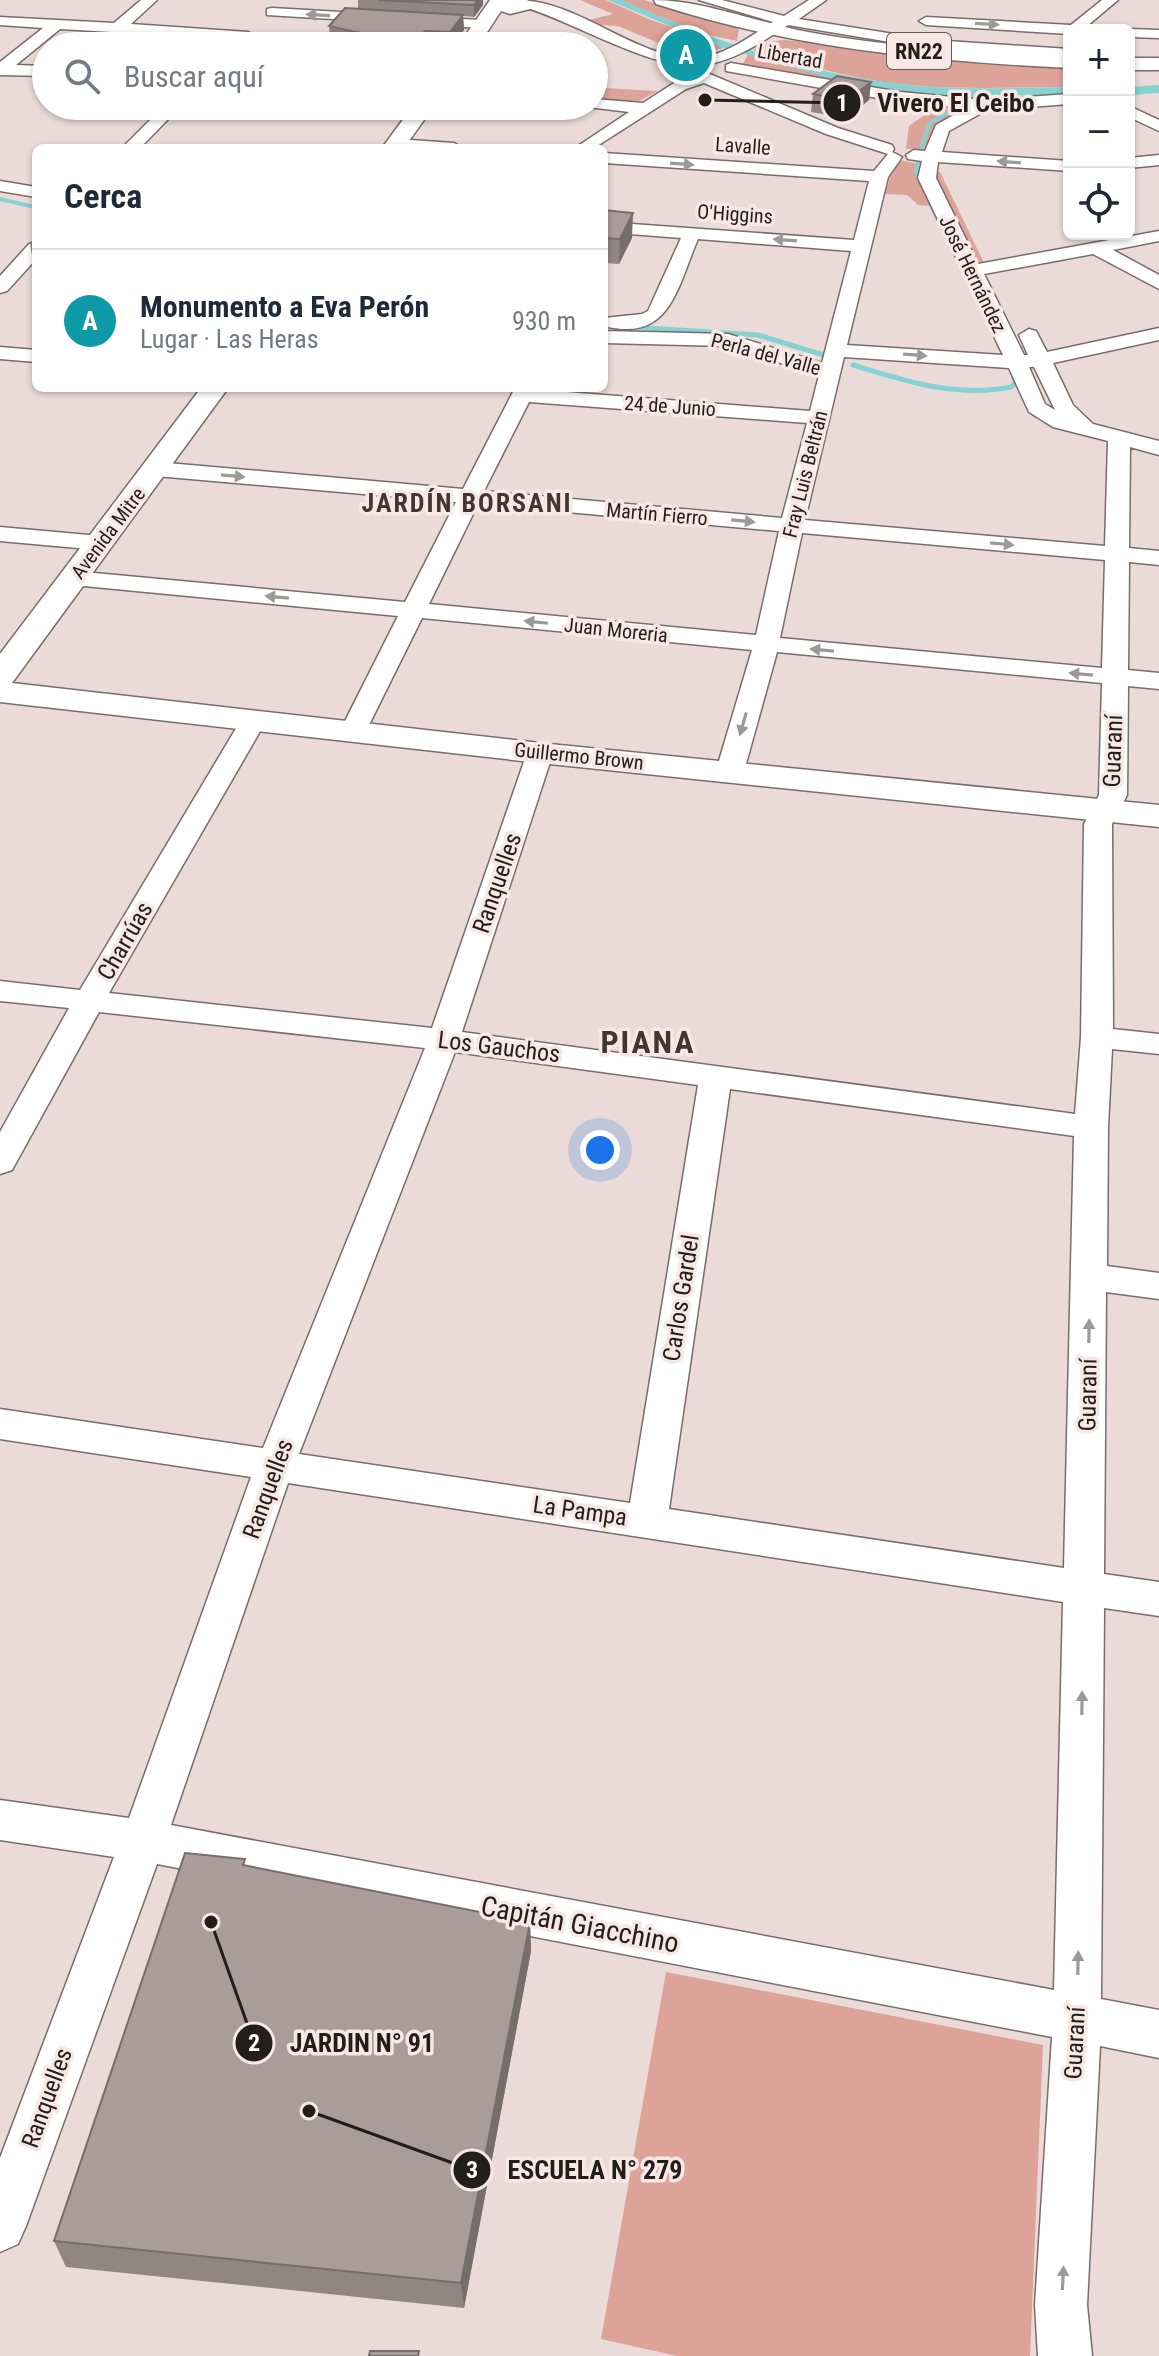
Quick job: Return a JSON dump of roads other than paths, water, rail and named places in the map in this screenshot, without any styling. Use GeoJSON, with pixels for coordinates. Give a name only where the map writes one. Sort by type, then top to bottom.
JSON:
{"type":"FeatureCollection","features":[{"type":"Feature","properties":{"kind":"main road","name":"RN22"},"geometry":{"type":"LineString","coordinates":[[663,0],[911,50],[1063,58]]}},
{"type":"Feature","properties":{"kind":"main road","name":"RN22"},"geometry":{"type":"LineString","coordinates":[[680,0],[782,23]]}},
{"type":"Feature","properties":{"kind":"main road"},"geometry":{"type":"LineString","coordinates":[[477,32],[508,3]]}},
{"type":"Feature","properties":{"kind":"main road"},"geometry":{"type":"LineString","coordinates":[[1135,60],[1159,60]]}},
{"type":"Feature","properties":{"kind":"main road"},"geometry":{"type":"LineString","coordinates":[[396,144],[414,120]]}},
{"type":"Feature","properties":{"kind":"main road","name":"Avenida Mitre"},"geometry":{"type":"LineString","coordinates":[[0,677],[212,392]]}},
{"type":"Feature","properties":{"kind":"main road","name":"Guillermo Brown"},"geometry":{"type":"LineString","coordinates":[[0,692],[540,753],[1159,816]]}},
{"type":"Feature","properties":{"kind":"street"},"geometry":{"type":"LineString","coordinates":[[118,28],[150,0]]}},
{"type":"Feature","properties":{"kind":"street"},"geometry":{"type":"LineString","coordinates":[[255,28],[284,0]]}},
{"type":"Feature","properties":{"kind":"street"},"geometry":{"type":"LineString","coordinates":[[706,0],[782,23],[908,41],[1063,57]]}},
{"type":"Feature","properties":{"kind":"street"},"geometry":{"type":"LineString","coordinates":[[589,144],[646,108],[694,72],[742,48],[819,0]]}},
{"type":"Feature","properties":{"kind":"street"},"geometry":{"type":"LineString","coordinates":[[1081,24],[1111,0]]}},
{"type":"Feature","properties":{"kind":"street"},"geometry":{"type":"LineString","coordinates":[[508,3],[543,12],[593,32]]}},
{"type":"Feature","properties":{"kind":"street"},"geometry":{"type":"LineString","coordinates":[[782,23],[844,16]]}},
{"type":"Feature","properties":{"kind":"street"},"geometry":{"type":"LineString","coordinates":[[905,20],[1063,30]]}},
{"type":"Feature","properties":{"kind":"street"},"geometry":{"type":"LineString","coordinates":[[0,21],[118,28],[402,32]]}},
{"type":"Feature","properties":{"kind":"street"},"geometry":{"type":"LineString","coordinates":[[47,32],[57,24]]}},
{"type":"Feature","properties":{"kind":"street"},"geometry":{"type":"LineString","coordinates":[[1135,33],[1159,34]]}},
{"type":"Feature","properties":{"kind":"street"},"geometry":{"type":"LineString","coordinates":[[608,38],[832,131],[946,170],[1063,166]]}},
{"type":"Feature","properties":{"kind":"street"},"geometry":{"type":"LineString","coordinates":[[1045,53],[1063,38]]}},
{"type":"Feature","properties":{"kind":"street"},"geometry":{"type":"LineString","coordinates":[[1,69],[32,44]]}},
{"type":"Feature","properties":{"kind":"street"},"geometry":{"type":"LineString","coordinates":[[694,72],[723,75],[742,48]]}},
{"type":"Feature","properties":{"kind":"street"},"geometry":{"type":"LineString","coordinates":[[730,68],[736,86],[742,92]]}},
{"type":"Feature","properties":{"kind":"street","name":"Libertad"},"geometry":{"type":"LineString","coordinates":[[730,68],[970,104],[1010,107],[1063,105]]}},
{"type":"Feature","properties":{"kind":"street"},"geometry":{"type":"LineString","coordinates":[[1,69],[32,70]]}},
{"type":"Feature","properties":{"kind":"street","name":"Libertad"},"geometry":{"type":"LineString","coordinates":[[970,104],[1063,99]]}},
{"type":"Feature","properties":{"kind":"street"},"geometry":{"type":"LineString","coordinates":[[946,170],[942,128],[970,104]]}},
{"type":"Feature","properties":{"kind":"street"},"geometry":{"type":"LineString","coordinates":[[1136,104],[1159,126]]}},
{"type":"Feature","properties":{"kind":"street"},"geometry":{"type":"LineString","coordinates":[[608,105],[646,108]]}},
{"type":"Feature","properties":{"kind":"street"},"geometry":{"type":"LineString","coordinates":[[946,170],[964,130],[1010,107]]}},
{"type":"Feature","properties":{"kind":"street"},"geometry":{"type":"LineString","coordinates":[[134,144],[159,120]]}},
{"type":"Feature","properties":{"kind":"street"},"geometry":{"type":"LineString","coordinates":[[832,131],[862,155],[879,177]]}},
{"type":"Feature","properties":{"kind":"street"},"geometry":{"type":"LineString","coordinates":[[862,155],[879,160],[892,153]]}},
{"type":"Feature","properties":{"kind":"street","name":"Fray Luis Beltrán"},"geometry":{"type":"LineString","coordinates":[[730,771],[766,645],[792,525],[879,177],[892,153]]}},
{"type":"Feature","properties":{"kind":"street","name":"Lavalle"},"geometry":{"type":"LineString","coordinates":[[608,158],[879,177]]}},
{"type":"Feature","properties":{"kind":"street"},"geometry":{"type":"LineString","coordinates":[[1135,162],[1159,160]]}},
{"type":"Feature","properties":{"kind":"street","name":"José Hernández"},"geometry":{"type":"LineString","coordinates":[[996,274],[946,170],[927,169],[927,178],[1040,412],[1104,434],[1159,448]]}},
{"type":"Feature","properties":{"kind":"street"},"geometry":{"type":"LineString","coordinates":[[0,186],[32,191]]}},
{"type":"Feature","properties":{"kind":"street","name":"O'Higgins"},"geometry":{"type":"LineString","coordinates":[[608,227],[863,246]]}},
{"type":"Feature","properties":{"kind":"street"},"geometry":{"type":"LineString","coordinates":[[608,322],[647,320],[656,314],[692,233]]}},
{"type":"Feature","properties":{"kind":"street"},"geometry":{"type":"LineString","coordinates":[[971,271],[996,274],[1159,236]]}},
{"type":"Feature","properties":{"kind":"street"},"geometry":{"type":"LineString","coordinates":[[1098,249],[1159,283]]}},
{"type":"Feature","properties":{"kind":"street"},"geometry":{"type":"LineString","coordinates":[[2,284],[32,252]]}},
{"type":"Feature","properties":{"kind":"street"},"geometry":{"type":"LineString","coordinates":[[2,284],[32,285]]}},
{"type":"Feature","properties":{"kind":"street","name":"José Hernández"},"geometry":{"type":"LineString","coordinates":[[995,321],[1022,320],[1064,408],[1104,434]]}},
{"type":"Feature","properties":{"kind":"street","name":"Perla del Valle"},"geometry":{"type":"LineString","coordinates":[[608,337],[728,340],[834,361],[1017,362],[1040,360],[1159,334]]}},
{"type":"Feature","properties":{"kind":"street"},"geometry":{"type":"LineString","coordinates":[[0,353],[32,356]]}},
{"type":"Feature","properties":{"kind":"street"},"geometry":{"type":"LineString","coordinates":[[353,731],[523,392]]}},
{"type":"Feature","properties":{"kind":"street","name":"24 de Junio"},"geometry":{"type":"LineString","coordinates":[[534,392],[820,418]]}},
{"type":"Feature","properties":{"kind":"street","name":"Guaraní"},"geometry":{"type":"LineString","coordinates":[[1065,2356],[1061,2305],[1077,2018],[1091,1127],[1097,1037],[1098,824],[1113,795],[1118,555],[1104,434]]}},
{"type":"Feature","properties":{"kind":"street","name":"Martín Fierro"},"geometry":{"type":"LineString","coordinates":[[156,469],[1159,558]]}},
{"type":"Feature","properties":{"kind":"street"},"geometry":{"type":"LineString","coordinates":[[0,534],[100,543]]}},
{"type":"Feature","properties":{"kind":"street","name":"Juan Moreria"},"geometry":{"type":"LineString","coordinates":[[73,578],[1159,681]]}},
{"type":"Feature","properties":{"kind":"street","name":"Charrúas"},"geometry":{"type":"LineString","coordinates":[[0,1162],[88,1003],[253,721]]}},
{"type":"Feature","properties":{"kind":"street","name":"Ranquelles"},"geometry":{"type":"LineString","coordinates":[[0,2226],[143,1841],[274,1468],[444,1040],[540,753]]}},
{"type":"Feature","properties":{"kind":"street","name":"Los Gauchos"},"geometry":{"type":"LineString","coordinates":[[0,991],[444,1040],[1091,1127]]}},
{"type":"Feature","properties":{"kind":"street"},"geometry":{"type":"LineString","coordinates":[[1097,1037],[1159,1044]]}},
{"type":"Feature","properties":{"kind":"street","name":"Carlos Gardel"},"geometry":{"type":"LineString","coordinates":[[647,1521],[716,1075]]}},
{"type":"Feature","properties":{"kind":"street"},"geometry":{"type":"LineString","coordinates":[[1090,1277],[1159,1286]]}},
{"type":"Feature","properties":{"kind":"street","name":"La Pampa"},"geometry":{"type":"LineString","coordinates":[[0,1424],[274,1468],[1159,1599]]}},
{"type":"Feature","properties":{"kind":"street","name":"Capitán Giacchino"},"geometry":{"type":"LineString","coordinates":[[0,1820],[143,1841],[1159,2034]]}},
{"type":"Feature","properties":{"kind":"waterway"},"geometry":{"type":"LineString","coordinates":[[613,0],[764,58],[846,79],[940,91],[1063,91]]}},
{"type":"Feature","properties":{"kind":"waterway"},"geometry":{"type":"LineString","coordinates":[[1135,91],[1159,89]]}},
{"type":"Feature","properties":{"kind":"waterway"},"geometry":{"type":"LineString","coordinates":[[921,150],[929,124],[984,91]]}},
{"type":"Feature","properties":{"kind":"waterway"},"geometry":{"type":"LineString","coordinates":[[918,162],[916,173],[923,187]]}},
{"type":"Feature","properties":{"kind":"waterway"},"geometry":{"type":"LineString","coordinates":[[0,199],[30,206]]}},
{"type":"Feature","properties":{"kind":"waterway"},"geometry":{"type":"LineString","coordinates":[[932,207],[947,238]]}},
{"type":"Feature","properties":{"kind":"waterway"},"geometry":{"type":"LineString","coordinates":[[631,327],[758,335],[830,357]]}},
{"type":"Feature","properties":{"kind":"waterway"},"geometry":{"type":"LineString","coordinates":[[853,365],[950,389],[1011,387],[1015,384],[1014,374]]}},
{"type":"Feature","properties":{"kind":"place","name":"Monumento a Eva Perón"},"geometry":{"type":"Point","coordinates":[686,55]}},
{"type":"Feature","properties":{"kind":"place","name":"Vivero El Ceibo"},"geometry":{"type":"Point","coordinates":[705,100]}},
{"type":"Feature","properties":{"kind":"place","name":"JARDIN N° 91"},"geometry":{"type":"Point","coordinates":[211,1922]}},
{"type":"Feature","properties":{"kind":"place","name":"ESCUELA N° 279"},"geometry":{"type":"Point","coordinates":[309,2111]}},
{"type":"Feature","properties":{"kind":"district","name":"JARDÍN BORSANI"},"geometry":{"type":"Point","coordinates":[467,503]}},
{"type":"Feature","properties":{"kind":"district","name":"PIANA"},"geometry":{"type":"Point","coordinates":[648,1042]}}]}
